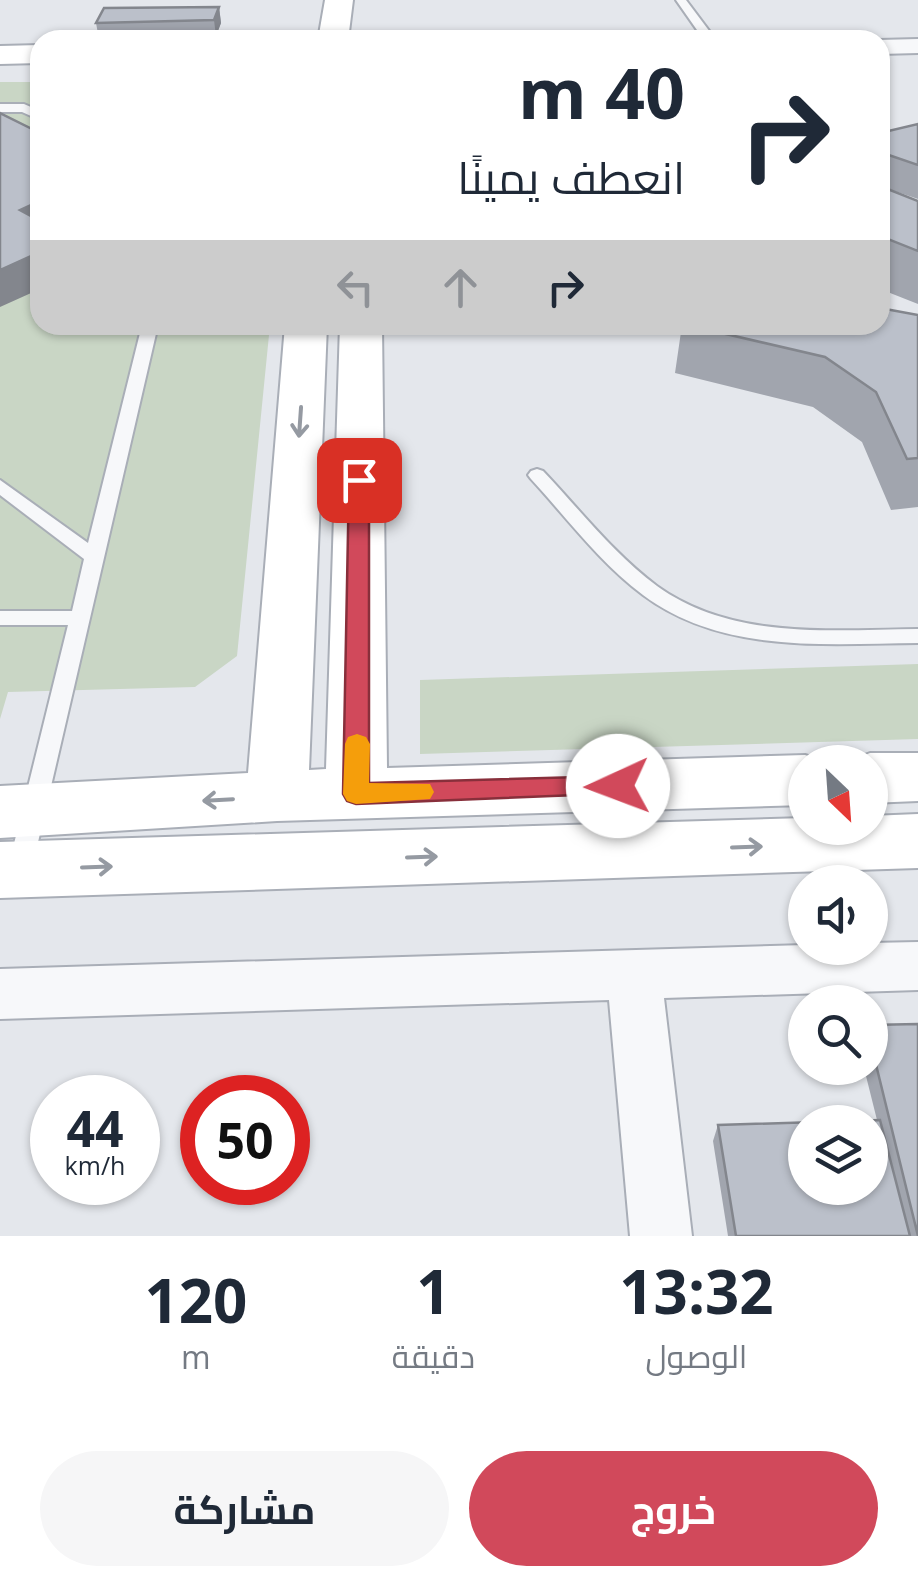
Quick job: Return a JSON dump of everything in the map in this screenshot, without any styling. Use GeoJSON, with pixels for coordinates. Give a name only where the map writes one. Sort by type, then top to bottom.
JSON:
{"type":"FeatureCollection","features":[{"type":"Feature","properties":{"kind":"street"},"geometry":{"type":"LineString","coordinates":[[335,30],[340,0]]}},
{"type":"Feature","properties":{"kind":"street"},"geometry":{"type":"LineString","coordinates":[[890,47],[918,46]]}},
{"type":"Feature","properties":{"kind":"street"},"geometry":{"type":"LineString","coordinates":[[0,54],[30,54]]}},
{"type":"Feature","properties":{"kind":"street"},"geometry":{"type":"LineString","coordinates":[[0,70],[30,69]]}},
{"type":"Feature","properties":{"kind":"street"},"geometry":{"type":"LineString","coordinates":[[276,796],[305,335]]}},
{"type":"Feature","properties":{"kind":"street"},"geometry":{"type":"LineString","coordinates":[[356,794],[361,335]]}},
{"type":"Feature","properties":{"kind":"street"},"geometry":{"type":"LineString","coordinates":[[888,778],[918,777]]}},
{"type":"Feature","properties":{"kind":"street"},"geometry":{"type":"LineString","coordinates":[[13,840],[276,796],[788,781]]}},
{"type":"Feature","properties":{"kind":"street"},"geometry":{"type":"LineString","coordinates":[[13,840],[918,841]]}},
{"type":"Feature","properties":{"kind":"street"},"geometry":{"type":"LineString","coordinates":[[0,994],[918,966]]}},
{"type":"Feature","properties":{"kind":"street"},"geometry":{"type":"LineString","coordinates":[[634,975],[662,1236]]}},
{"type":"Feature","properties":{"kind":"lane"},"geometry":{"type":"LineString","coordinates":[[682,0],[703,30]]}},
{"type":"Feature","properties":{"kind":"lane"},"geometry":{"type":"LineString","coordinates":[[0,108],[30,111]]}},
{"type":"Feature","properties":{"kind":"lane"},"geometry":{"type":"LineString","coordinates":[[13,840],[82,618],[148,335]]}},
{"type":"Feature","properties":{"kind":"lane"},"geometry":{"type":"LineString","coordinates":[[537,474],[636,577],[670,604],[713,623],[762,634],[918,636]]}},
{"type":"Feature","properties":{"kind":"lane"},"geometry":{"type":"LineString","coordinates":[[0,486],[96,558]]}},
{"type":"Feature","properties":{"kind":"lane"},"geometry":{"type":"LineString","coordinates":[[0,618],[82,618]]}},
{"type":"Feature","properties":{"kind":"green space"},"geometry":{"type":"Polygon","coordinates":[[[0,82],[30,82],[30,335],[269,335],[237,656],[195,687],[8,692],[0,719],[0,82]]]}},
{"type":"Feature","properties":{"kind":"green space"},"geometry":{"type":"Polygon","coordinates":[[[918,664],[918,739],[420,754],[420,680],[918,664]]]}},
{"type":"Feature","properties":{"kind":"building"},"geometry":{"type":"Polygon","coordinates":[[[219,7],[214,20],[96,23],[104,8],[219,7]]]}},
{"type":"Feature","properties":{"kind":"building"},"geometry":{"type":"Polygon","coordinates":[[[0,113],[30,128],[30,206],[20,210],[30,216],[30,256],[0,270],[0,113]]]}},
{"type":"Feature","properties":{"kind":"building"},"geometry":{"type":"Polygon","coordinates":[[[918,124],[918,165],[890,155],[890,131],[918,124]]]}},
{"type":"Feature","properties":{"kind":"building"},"geometry":{"type":"Polygon","coordinates":[[[890,190],[918,201],[918,251],[890,240],[890,190]]]}},
{"type":"Feature","properties":{"kind":"building"},"geometry":{"type":"Polygon","coordinates":[[[890,310],[918,315],[918,458],[907,459],[876,392],[825,357],[730,335],[890,335],[890,310]]]}},
{"type":"Feature","properties":{"kind":"building"},"geometry":{"type":"Polygon","coordinates":[[[918,1024],[918,1236],[881,1085],[888,1085],[888,1025],[918,1024]]]}},
{"type":"Feature","properties":{"kind":"building"},"geometry":{"type":"Polygon","coordinates":[[[788,1123],[788,1205],[888,1205],[888,1151],[910,1236],[736,1236],[718,1125],[788,1123]]]}},
{"type":"Feature","properties":{"kind":"slow traffic"},"geometry":{"type":"LineString","coordinates":[[357,744],[356,794],[421,792]]}},
{"type":"Feature","properties":{"kind":"route"},"geometry":{"type":"LineString","coordinates":[[359,480],[356,794],[618,786]]}}]}
